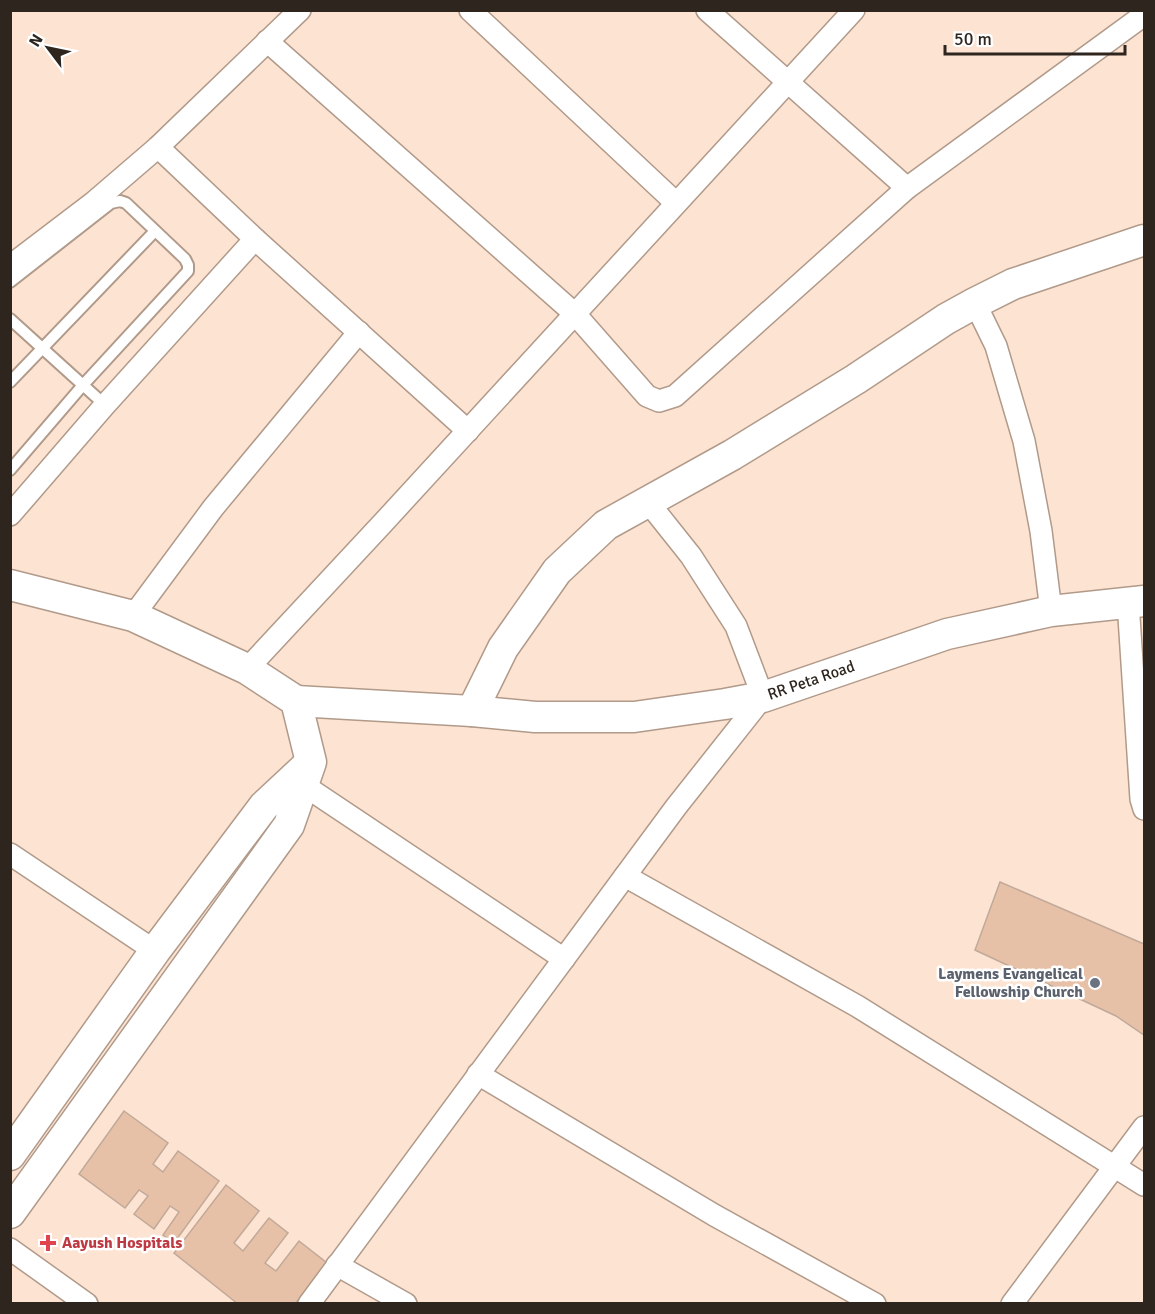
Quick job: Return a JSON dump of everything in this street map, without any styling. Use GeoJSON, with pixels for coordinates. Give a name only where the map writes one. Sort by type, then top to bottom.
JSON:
{"type":"FeatureCollection","features":[{"type":"Feature","properties":{"kind":"main road"},"geometry":{"type":"LineString","coordinates":[[472,711],[503,648],[558,571],[606,525],[761,437],[856,379],[946,319],[975,303],[1013,284],[1144,240]]}},
{"type":"Feature","properties":{"kind":"main road"},"geometry":{"type":"LineString","coordinates":[[10,585],[133,616],[247,669],[296,701],[303,775],[289,825],[10,1213]]}},
{"type":"Feature","properties":{"kind":"main road","name":"RR Peta Road"},"geometry":{"type":"LineString","coordinates":[[296,701],[535,717],[634,717],[763,697],[947,634],[1051,611],[1136,602]]}},
{"type":"Feature","properties":{"kind":"main road"},"geometry":{"type":"LineString","coordinates":[[12,1151],[155,951],[264,806],[303,775]]}},
{"type":"Feature","properties":{"kind":"street"},"geometry":{"type":"LineString","coordinates":[[10,266],[94,202],[158,147],[300,10]]}},
{"type":"Feature","properties":{"kind":"street"},"geometry":{"type":"LineString","coordinates":[[470,10],[676,203]]}},
{"type":"Feature","properties":{"kind":"street"},"geometry":{"type":"LineString","coordinates":[[707,10],[907,188]]}},
{"type":"Feature","properties":{"kind":"street"},"geometry":{"type":"LineString","coordinates":[[247,669],[854,10]]}},
{"type":"Feature","properties":{"kind":"street"},"geometry":{"type":"LineString","coordinates":[[267,41],[575,314],[647,396],[659,401],[675,396],[907,188],[1144,15]]}},
{"type":"Feature","properties":{"kind":"street"},"geometry":{"type":"LineString","coordinates":[[158,147],[255,239],[468,431]]}},
{"type":"Feature","properties":{"kind":"street"},"geometry":{"type":"LineString","coordinates":[[10,514],[255,239]]}},
{"type":"Feature","properties":{"kind":"street"},"geometry":{"type":"LineString","coordinates":[[975,303],[996,346],[1024,441],[1041,531],[1051,611]]}},
{"type":"Feature","properties":{"kind":"street"},"geometry":{"type":"LineString","coordinates":[[133,616],[213,508],[359,332]]}},
{"type":"Feature","properties":{"kind":"street"},"geometry":{"type":"LineString","coordinates":[[309,1304],[676,807],[763,697],[736,626],[691,556],[648,502]]}},
{"type":"Feature","properties":{"kind":"street"},"geometry":{"type":"LineString","coordinates":[[1136,602],[1141,799],[1144,808]]}},
{"type":"Feature","properties":{"kind":"street"},"geometry":{"type":"LineString","coordinates":[[303,775],[564,959]]}},
{"type":"Feature","properties":{"kind":"street"},"geometry":{"type":"LineString","coordinates":[[10,854],[155,951]]}},
{"type":"Feature","properties":{"kind":"street"},"geometry":{"type":"LineString","coordinates":[[625,876],[857,1006],[1144,1185]]}},
{"type":"Feature","properties":{"kind":"street"},"geometry":{"type":"LineString","coordinates":[[478,1074],[714,1215],[875,1304]]}},
{"type":"Feature","properties":{"kind":"street"},"geometry":{"type":"LineString","coordinates":[[1012,1304],[1144,1128]]}},
{"type":"Feature","properties":{"kind":"street"},"geometry":{"type":"LineString","coordinates":[[10,1249],[87,1304]]}},
{"type":"Feature","properties":{"kind":"street"},"geometry":{"type":"LineString","coordinates":[[337,1266],[406,1304]]}},
{"type":"Feature","properties":{"kind":"lane"},"geometry":{"type":"LineString","coordinates":[[10,282],[111,203],[120,201],[126,203],[185,259],[188,265],[188,271],[83,385],[10,470]]}},
{"type":"Feature","properties":{"kind":"lane"},"geometry":{"type":"LineString","coordinates":[[10,382],[155,231]]}},
{"type":"Feature","properties":{"kind":"lane"},"geometry":{"type":"LineString","coordinates":[[10,319],[105,405]]}},
{"type":"Feature","properties":{"kind":"building","name":"Laymens Evangelical Fellowship Church"},"geometry":{"type":"Polygon","coordinates":[[[1000,882],[1144,944],[1144,1035],[1116,1016],[975,950],[1000,882]]]}},
{"type":"Feature","properties":{"kind":"building"},"geometry":{"type":"Polygon","coordinates":[[[124,1111],[168,1143],[153,1164],[163,1172],[178,1151],[219,1181],[174,1243],[163,1235],[179,1212],[170,1206],[154,1229],[134,1214],[148,1196],[139,1190],[125,1208],[79,1174],[124,1111]]]}},
{"type":"Feature","properties":{"kind":"building"},"geometry":{"type":"Polygon","coordinates":[[[226,1185],[259,1211],[234,1243],[243,1251],[269,1218],[288,1233],[265,1263],[276,1271],[299,1241],[327,1263],[295,1304],[238,1304],[174,1253],[226,1185]]]}},
{"type":"Feature","properties":{"kind":"place","name":"Laymens Evangelical Fellowship Church"},"geometry":{"type":"Point","coordinates":[1095,983]}},
{"type":"Feature","properties":{"kind":"place","name":"Aayush Hospitals"},"geometry":{"type":"Point","coordinates":[48,1243]}}]}
